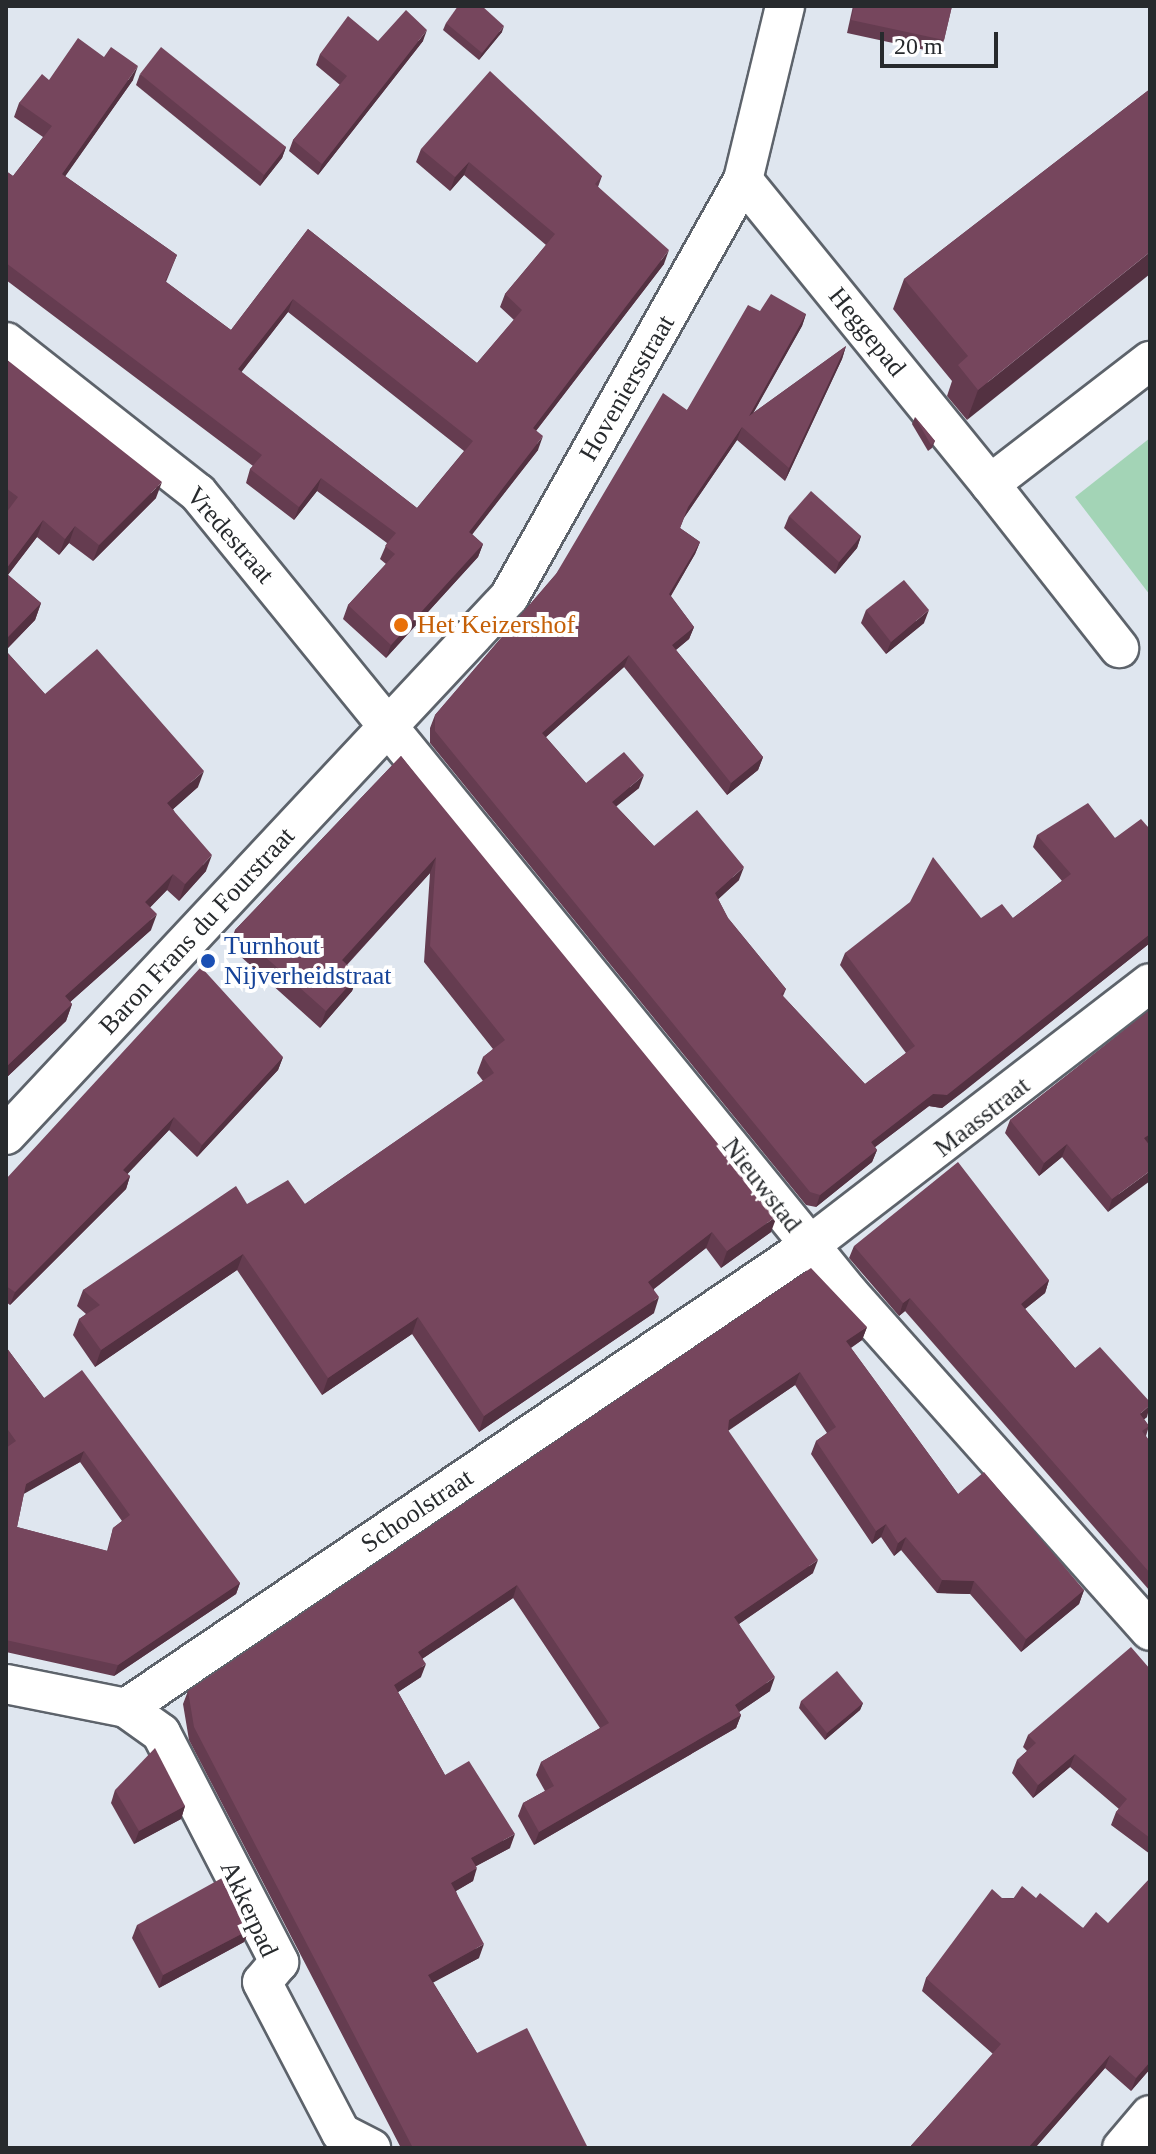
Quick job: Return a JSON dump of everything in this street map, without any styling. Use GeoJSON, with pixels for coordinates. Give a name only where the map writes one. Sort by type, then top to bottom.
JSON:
{"type":"FeatureCollection","features":[{"type":"Feature","properties":{"kind":"street","name":"Hoveniersstraat"},"geometry":{"type":"LineString","coordinates":[[388,727],[509,597],[743,180],[785,6]]}},
{"type":"Feature","properties":{"kind":"street","name":"Heggepad"},"geometry":{"type":"LineString","coordinates":[[743,180],[1119,648]]}},
{"type":"Feature","properties":{"kind":"street","name":"Vredestraat"},"geometry":{"type":"LineString","coordinates":[[6,342],[198,493],[388,727]]}},
{"type":"Feature","properties":{"kind":"street"},"geometry":{"type":"LineString","coordinates":[[990,484],[1150,361]]}},
{"type":"Feature","properties":{"kind":"street","name":"Baron Frans du Fourstraat"},"geometry":{"type":"LineString","coordinates":[[6,1135],[388,727]]}},
{"type":"Feature","properties":{"kind":"street","name":"Nieuwstad"},"geometry":{"type":"LineString","coordinates":[[388,727],[810,1245],[1150,1631]]}},
{"type":"Feature","properties":{"kind":"street","name":"Maasstraat"},"geometry":{"type":"LineString","coordinates":[[810,1245],[1150,983]]}},
{"type":"Feature","properties":{"kind":"street","name":"Schoolstraat"},"geometry":{"type":"LineString","coordinates":[[126,1708],[810,1245]]}},
{"type":"Feature","properties":{"kind":"street"},"geometry":{"type":"LineString","coordinates":[[6,1684],[126,1708]]}},
{"type":"Feature","properties":{"kind":"street","name":"Akkerpad"},"geometry":{"type":"LineString","coordinates":[[126,1708],[161,1733],[279,1962],[262,1982],[341,2133],[371,2148]]}},
{"type":"Feature","properties":{"kind":"street"},"geometry":{"type":"LineString","coordinates":[[1122,2148],[1150,2115]]}},
{"type":"Feature","properties":{"kind":"green space"},"geometry":{"type":"Polygon","coordinates":[[[1150,438],[1150,595],[1075,497],[1150,438]]]}},
{"type":"Feature","properties":{"kind":"building"},"geometry":{"type":"Polygon","coordinates":[[[458,6],[482,6],[504,26],[482,53],[446,23],[458,6]]]}},
{"type":"Feature","properties":{"kind":"building"},"geometry":{"type":"Polygon","coordinates":[[[854,6],[952,6],[944,40],[851,20],[854,6]]]}},
{"type":"Feature","properties":{"kind":"building"},"geometry":{"type":"Polygon","coordinates":[[[406,10],[427,30],[322,164],[293,140],[347,76],[320,54],[348,16],[378,41],[406,10]]]}},
{"type":"Feature","properties":{"kind":"building"},"geometry":{"type":"Polygon","coordinates":[[[78,38],[104,57],[111,47],[138,66],[62,174],[177,255],[165,281],[231,330],[308,229],[477,363],[522,310],[505,294],[555,234],[469,162],[455,177],[421,149],[490,71],[602,176],[595,184],[669,250],[533,428],[543,436],[469,532],[483,544],[391,645],[348,605],[395,554],[385,546],[396,533],[321,478],[299,507],[250,469],[262,455],[6,263],[6,171],[13,176],[52,126],[19,103],[42,74],[49,80],[78,38]],[[293,299],[238,369],[417,508],[473,441],[293,299]]]}},
{"type":"Feature","properties":{"kind":"building"},"geometry":{"type":"Polygon","coordinates":[[[161,47],[286,147],[264,175],[140,74],[161,47]]]}},
{"type":"Feature","properties":{"kind":"building"},"geometry":{"type":"Polygon","coordinates":[[[1150,89],[1150,252],[978,390],[958,365],[968,356],[904,279],[1150,89]]]}},
{"type":"Feature","properties":{"kind":"building"},"geometry":{"type":"Polygon","coordinates":[[[771,294],[806,314],[749,416],[846,346],[789,468],[742,427],[688,507],[680,528],[700,542],[669,594],[694,627],[672,645],[763,757],[731,783],[629,655],[542,733],[586,783],[624,752],[644,775],[612,802],[654,846],[697,810],[744,867],[715,893],[728,918],[786,989],[781,994],[865,1084],[915,1046],[845,953],[910,902],[933,857],[981,918],[1002,904],[1013,918],[1071,874],[1037,835],[1088,803],[1115,838],[1141,819],[1150,826],[1150,934],[947,1095],[933,1094],[871,1142],[877,1150],[820,1195],[810,1192],[435,731],[435,715],[556,574],[663,393],[687,410],[748,305],[760,311],[771,294]]]}},
{"type":"Feature","properties":{"kind":"building"},"geometry":{"type":"Polygon","coordinates":[[[6,359],[162,482],[99,545],[75,526],[65,539],[43,520],[6,569],[6,513],[18,497],[6,488],[6,359]]]}},
{"type":"Feature","properties":{"kind":"building"},"geometry":{"type":"Polygon","coordinates":[[[915,417],[935,441],[931,445],[915,417]]]}},
{"type":"Feature","properties":{"kind":"building"},"geometry":{"type":"Polygon","coordinates":[[[811,491],[861,536],[839,562],[789,516],[811,491]]]}},
{"type":"Feature","properties":{"kind":"building"},"geometry":{"type":"Polygon","coordinates":[[[6,573],[41,603],[6,639],[6,573]]]}},
{"type":"Feature","properties":{"kind":"building"},"geometry":{"type":"Polygon","coordinates":[[[904,580],[929,610],[891,642],[866,610],[904,580]]]}},
{"type":"Feature","properties":{"kind":"building"},"geometry":{"type":"Polygon","coordinates":[[[97,649],[204,771],[167,803],[212,855],[185,884],[173,874],[145,902],[157,914],[65,996],[72,1004],[6,1067],[6,651],[45,694],[97,649]]]}},
{"type":"Feature","properties":{"kind":"building"},"geometry":{"type":"Polygon","coordinates":[[[401,756],[777,1216],[727,1251],[712,1232],[648,1282],[659,1297],[484,1416],[418,1317],[328,1378],[243,1254],[101,1350],[79,1319],[100,1305],[83,1290],[236,1186],[247,1204],[288,1180],[305,1204],[494,1073],[483,1057],[505,1040],[430,946],[436,857],[342,960],[358,975],[326,1011],[235,930],[401,756]]]}},
{"type":"Feature","properties":{"kind":"building"},"geometry":{"type":"Polygon","coordinates":[[[201,967],[283,1057],[202,1145],[174,1117],[123,1170],[130,1176],[15,1292],[6,1286],[6,1179],[201,967]]]}},
{"type":"Feature","properties":{"kind":"building"},"geometry":{"type":"Polygon","coordinates":[[[1150,1010],[1150,1134],[1144,1138],[1150,1146],[1150,1171],[1112,1199],[1067,1144],[1044,1163],[1010,1120],[1150,1010]]]}},
{"type":"Feature","properties":{"kind":"building"},"geometry":{"type":"Polygon","coordinates":[[[958,1162],[1049,1280],[1021,1304],[1075,1368],[1100,1347],[1150,1402],[1140,1414],[1149,1426],[1142,1431],[1150,1442],[1150,1573],[910,1298],[903,1303],[854,1246],[958,1162]]]}},
{"type":"Feature","properties":{"kind":"building"},"geometry":{"type":"Polygon","coordinates":[[[811,1268],[867,1327],[846,1341],[958,1494],[984,1472],[1084,1590],[1026,1639],[974,1581],[942,1580],[906,1537],[898,1543],[886,1524],[876,1531],[816,1441],[836,1427],[800,1372],[729,1420],[728,1430],[818,1560],[734,1617],[775,1677],[735,1705],[741,1715],[539,1832],[523,1803],[554,1786],[541,1762],[609,1723],[517,1585],[418,1652],[426,1664],[394,1685],[445,1775],[469,1761],[515,1834],[471,1858],[477,1868],[451,1883],[484,1944],[428,1975],[477,2053],[527,2028],[588,2148],[413,2148],[194,1727],[188,1691],[811,1268]]]}},
{"type":"Feature","properties":{"kind":"building"},"geometry":{"type":"Polygon","coordinates":[[[6,1347],[44,1398],[82,1370],[240,1583],[118,1665],[6,1640],[6,1448],[16,1441],[6,1427],[6,1347]],[[84,1451],[26,1484],[17,1527],[108,1551],[113,1528],[130,1515],[84,1451]]]}},
{"type":"Feature","properties":{"kind":"building"},"geometry":{"type":"Polygon","coordinates":[[[1131,1647],[1150,1669],[1150,1838],[1116,1812],[1127,1799],[1075,1754],[1038,1785],[1017,1760],[1036,1743],[1028,1735],[1131,1647]]]}},
{"type":"Feature","properties":{"kind":"building"},"geometry":{"type":"Polygon","coordinates":[[[837,1671],[863,1703],[827,1733],[801,1701],[837,1671]]]}},
{"type":"Feature","properties":{"kind":"building"},"geometry":{"type":"Polygon","coordinates":[[[155,1748],[185,1806],[139,1831],[115,1790],[155,1748]]]}},
{"type":"Feature","properties":{"kind":"building"},"geometry":{"type":"Polygon","coordinates":[[[222,1878],[249,1930],[163,1975],[137,1925],[222,1878]]]}},
{"type":"Feature","properties":{"kind":"building"},"geometry":{"type":"Polygon","coordinates":[[[1150,1878],[1150,2062],[1136,2078],[1110,2055],[1028,2148],[909,2148],[1001,2044],[926,1978],[992,1889],[1002,1898],[1013,1899],[1022,1886],[1036,1898],[1040,1893],[1083,1928],[1096,1912],[1108,1923],[1150,1878]]]}},
{"type":"Feature","properties":{"kind":"place","name":"Het Keizershof"},"geometry":{"type":"Point","coordinates":[401,625]}},
{"type":"Feature","properties":{"kind":"place","name":"Turnhout Nijverheidstraat"},"geometry":{"type":"Point","coordinates":[208,961]}}]}
